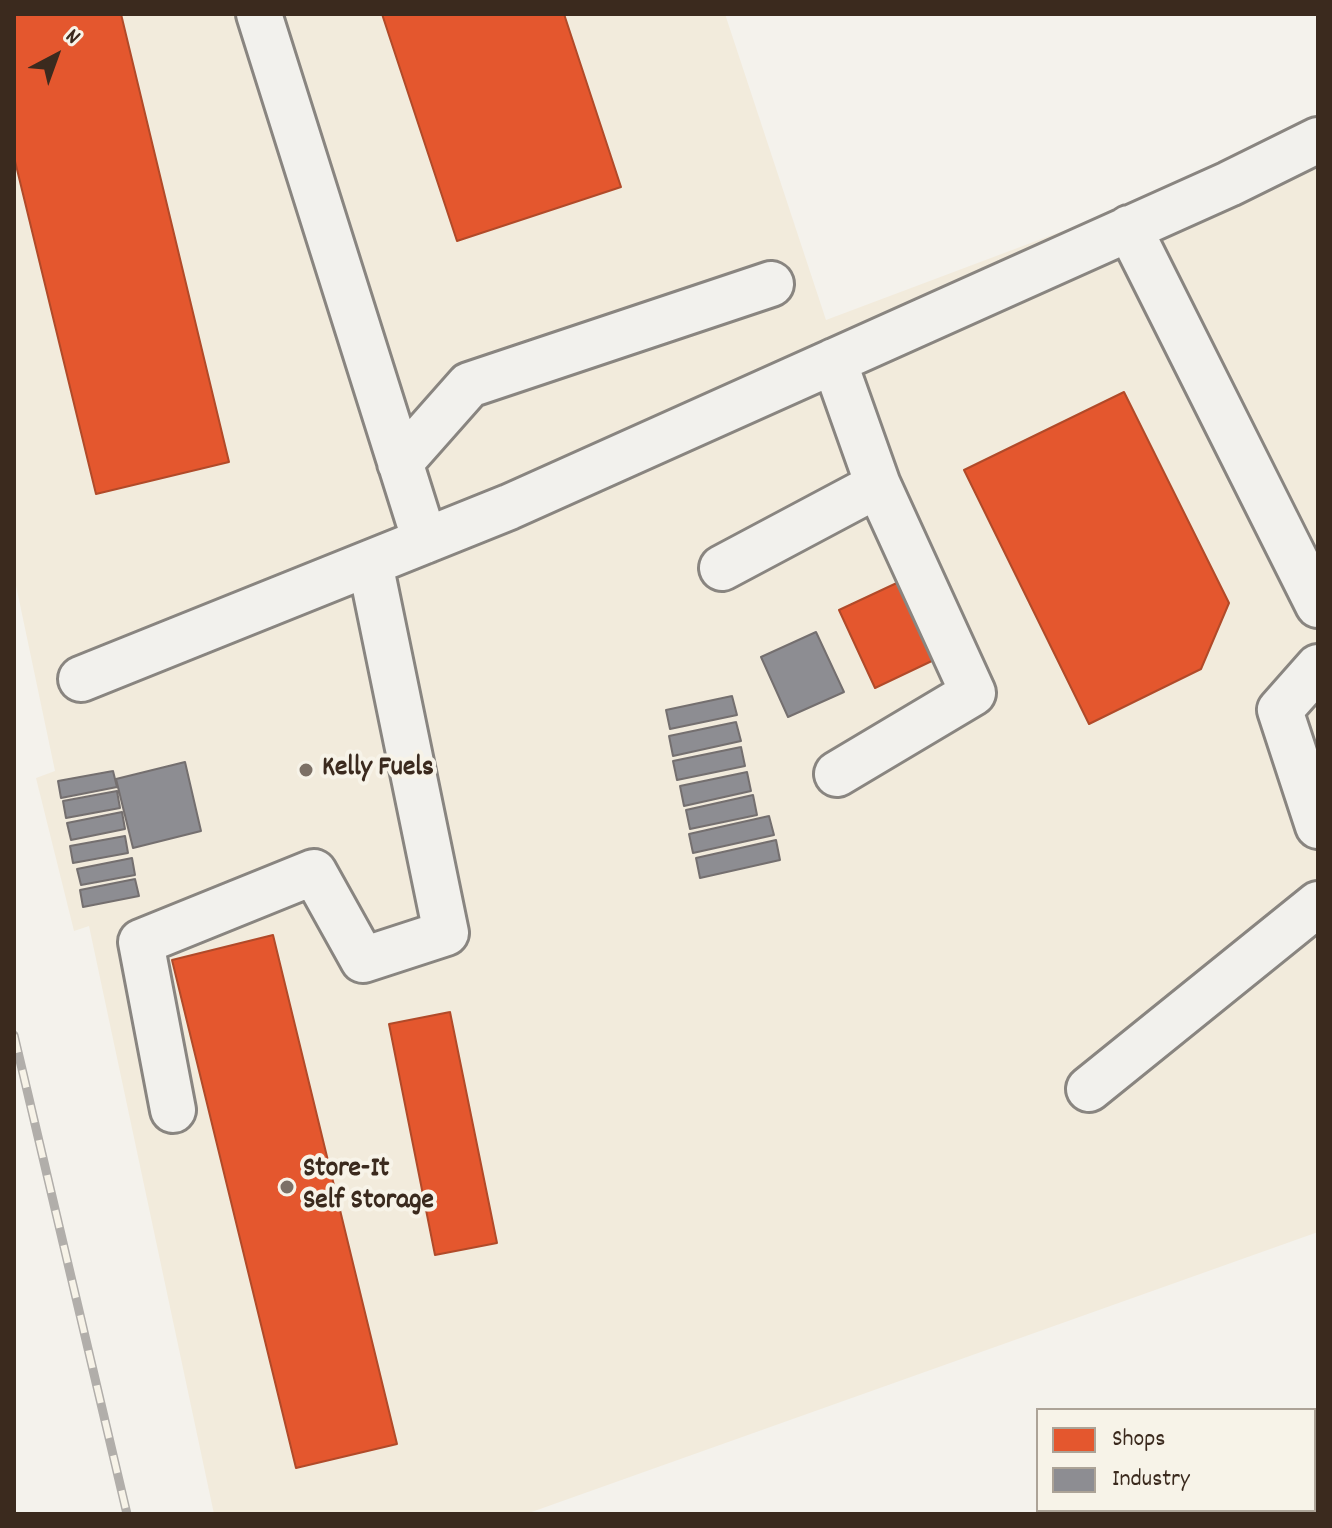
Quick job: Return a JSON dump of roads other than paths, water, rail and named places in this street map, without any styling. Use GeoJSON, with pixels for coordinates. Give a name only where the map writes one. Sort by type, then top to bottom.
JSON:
{"type":"FeatureCollection","features":[{"type":"Feature","properties":{"kind":"street"},"geometry":{"type":"LineString","coordinates":[[259,14],[425,541]]}},
{"type":"Feature","properties":{"kind":"street"},"geometry":{"type":"LineString","coordinates":[[81,679],[509,507],[1229,184],[1318,140]]}},
{"type":"Feature","properties":{"kind":"street"},"geometry":{"type":"LineString","coordinates":[[1129,228],[1318,605]]}},
{"type":"Feature","properties":{"kind":"street"},"geometry":{"type":"LineString","coordinates":[[400,463],[469,385],[771,284]]}},
{"type":"Feature","properties":{"kind":"street"},"geometry":{"type":"LineString","coordinates":[[834,361],[878,485],[973,693],[837,774]]}},
{"type":"Feature","properties":{"kind":"street"},"geometry":{"type":"LineString","coordinates":[[722,568],[878,485]]}},
{"type":"Feature","properties":{"kind":"street"},"geometry":{"type":"LineString","coordinates":[[173,1110],[141,942],[314,872],[363,960],[446,933],[370,563]]}},
{"type":"Feature","properties":{"kind":"street"},"geometry":{"type":"LineString","coordinates":[[1318,667],[1280,710],[1318,826]]}},
{"type":"Feature","properties":{"kind":"street"},"geometry":{"type":"LineString","coordinates":[[1089,1089],[1318,904]]}},
{"type":"Feature","properties":{"kind":"railway"},"geometry":{"type":"LineString","coordinates":[[14,1035],[127,1514]]}},
{"type":"Feature","properties":{"kind":"place","name":"Kelly Fuels"},"geometry":{"type":"Point","coordinates":[306,770]}},
{"type":"Feature","properties":{"kind":"place","name":"Store-It Self Storage"},"geometry":{"type":"Point","coordinates":[287,1187]}}]}
